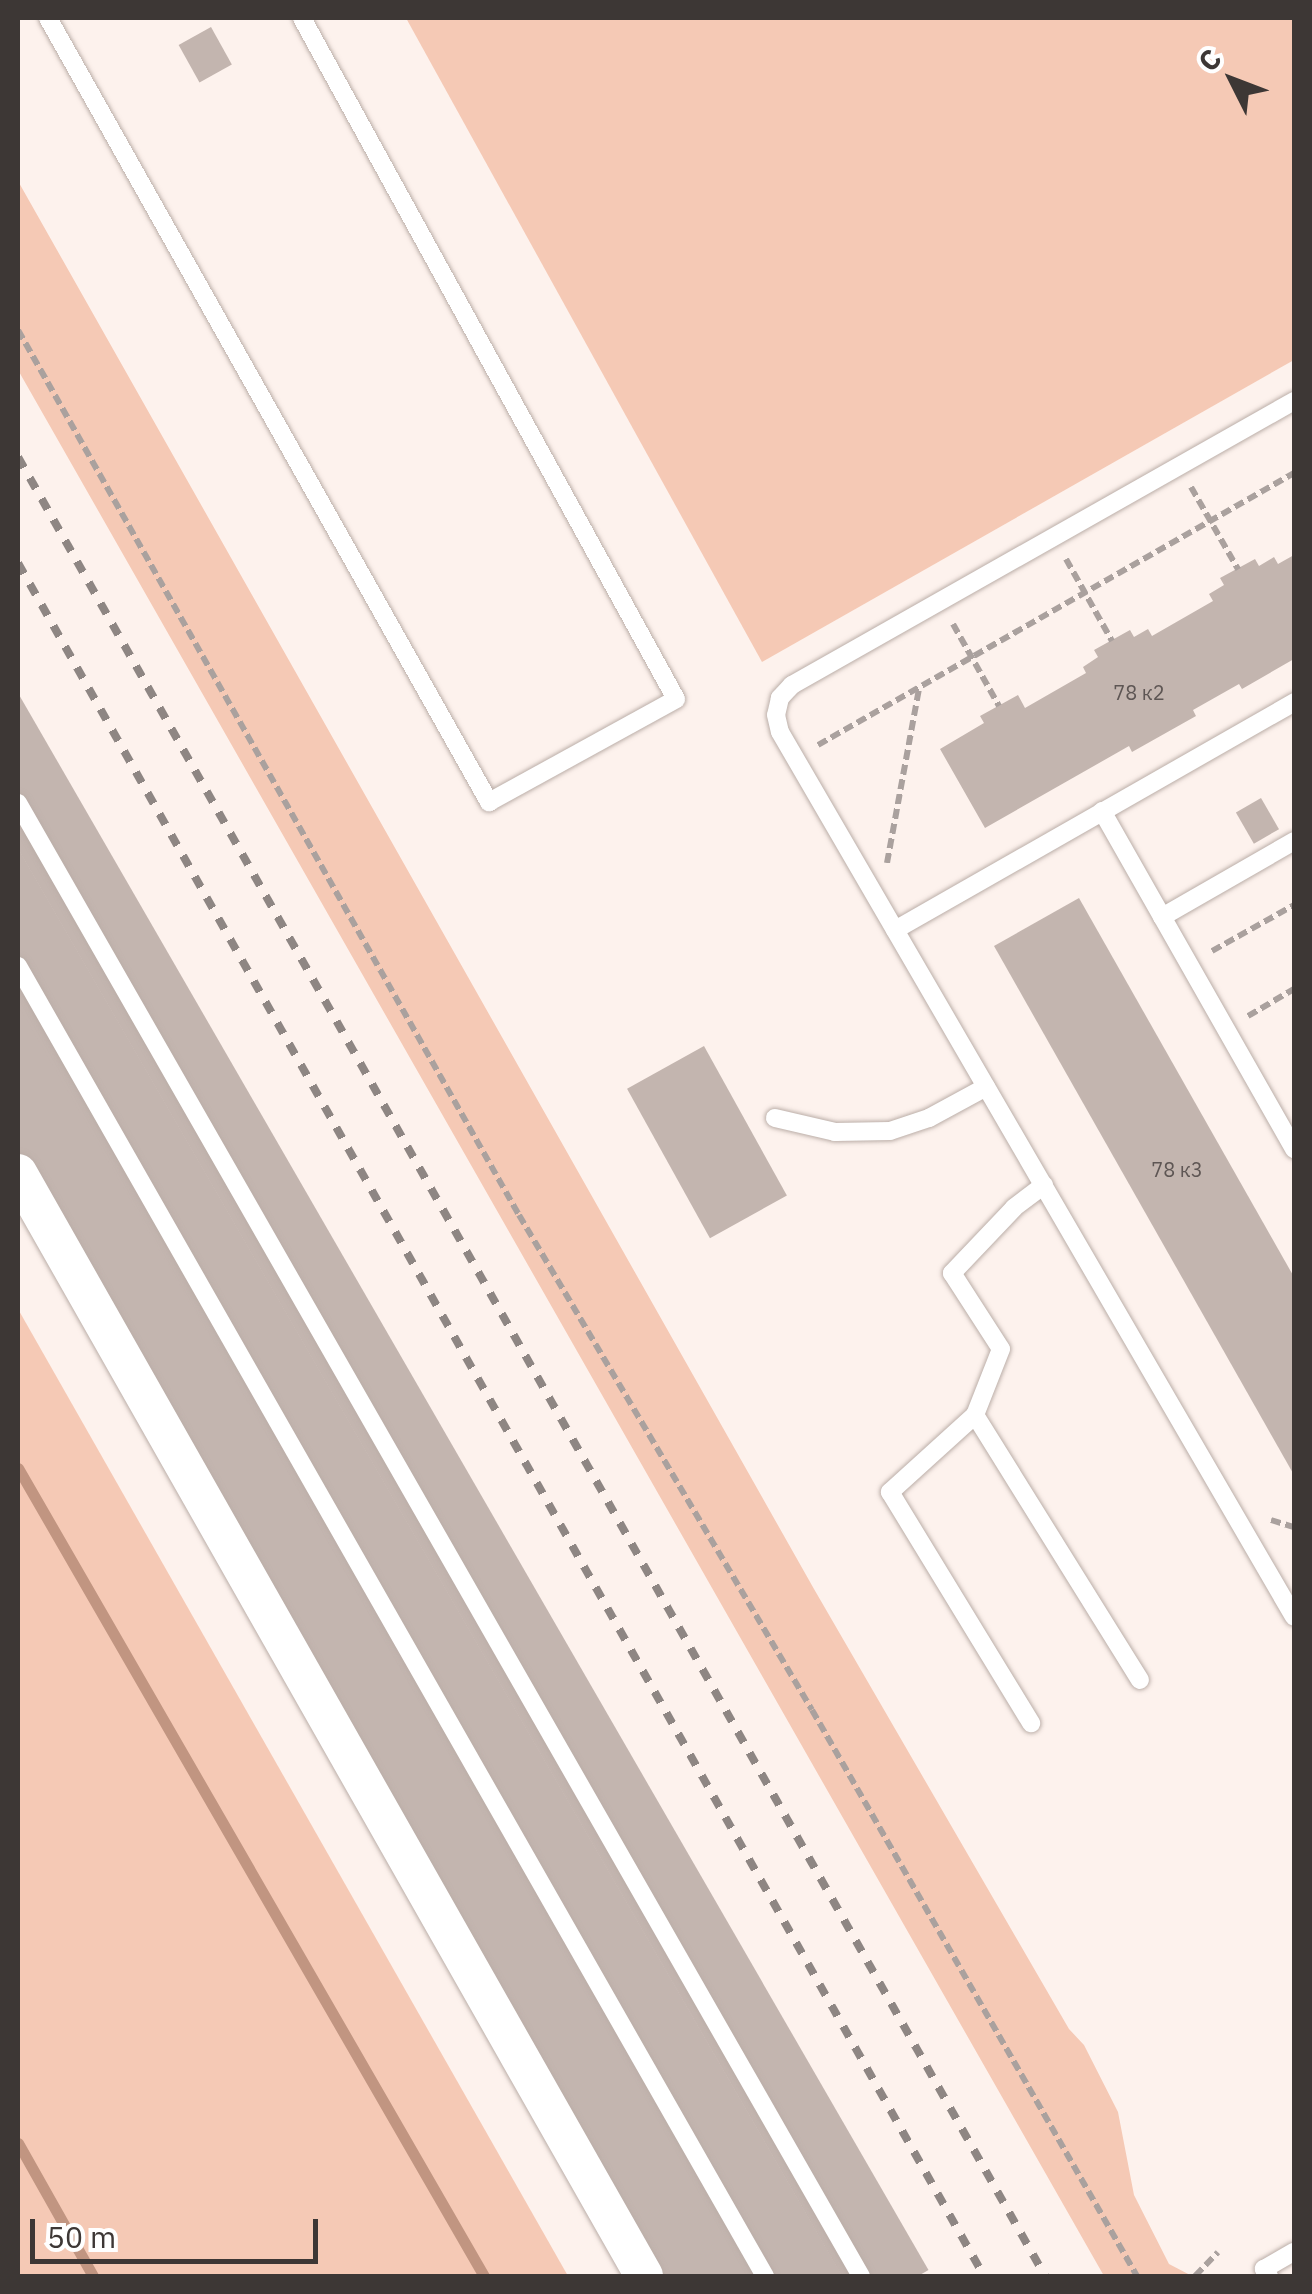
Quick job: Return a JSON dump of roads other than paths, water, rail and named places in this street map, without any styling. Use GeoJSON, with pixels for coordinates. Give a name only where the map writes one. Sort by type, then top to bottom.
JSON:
{"type":"FeatureCollection","features":[{"type":"Feature","properties":{"kind":"street"},"geometry":{"type":"LineString","coordinates":[[18,1173],[644,2276]]}},
{"type":"Feature","properties":{"kind":"lane"},"geometry":{"type":"LineString","coordinates":[[48,18],[489,802],[676,699],[302,18]]}},
{"type":"Feature","properties":{"kind":"lane"},"geometry":{"type":"LineString","coordinates":[[1294,401],[792,686],[780,698],[776,715],[780,732],[1294,1617]]}},
{"type":"Feature","properties":{"kind":"lane"},"geometry":{"type":"LineString","coordinates":[[895,930],[1294,702]]}},
{"type":"Feature","properties":{"kind":"lane"},"geometry":{"type":"LineString","coordinates":[[18,803],[861,2276]]}},
{"type":"Feature","properties":{"kind":"lane"},"geometry":{"type":"LineString","coordinates":[[1102,811],[1294,1149]]}},
{"type":"Feature","properties":{"kind":"lane"},"geometry":{"type":"LineString","coordinates":[[1162,916],[1294,842]]}},
{"type":"Feature","properties":{"kind":"lane"},"geometry":{"type":"LineString","coordinates":[[18,966],[765,2276]]}},
{"type":"Feature","properties":{"kind":"lane"},"geometry":{"type":"LineString","coordinates":[[775,1118],[835,1132],[890,1131],[930,1118],[986,1087]]}},
{"type":"Feature","properties":{"kind":"lane"},"geometry":{"type":"LineString","coordinates":[[1031,1723],[890,1492],[975,1415],[1002,1349],[952,1273],[1014,1208],[1044,1185]]}},
{"type":"Feature","properties":{"kind":"lane"},"geometry":{"type":"LineString","coordinates":[[975,1415],[1140,1680]]}},
{"type":"Feature","properties":{"kind":"lane"},"geometry":{"type":"LineString","coordinates":[[1269,2276],[1264,2269],[1294,2252]]}},
{"type":"Feature","properties":{"kind":"waterway"},"geometry":{"type":"LineString","coordinates":[[18,1468],[484,2276]]}},
{"type":"Feature","properties":{"kind":"waterway"},"geometry":{"type":"LineString","coordinates":[[18,2143],[93,2276]]}},
{"type":"Feature","properties":{"kind":"railway"},"geometry":{"type":"LineString","coordinates":[[18,457],[1045,2276]]}},
{"type":"Feature","properties":{"kind":"railway"},"geometry":{"type":"LineString","coordinates":[[18,563],[984,2276]]}}]}
